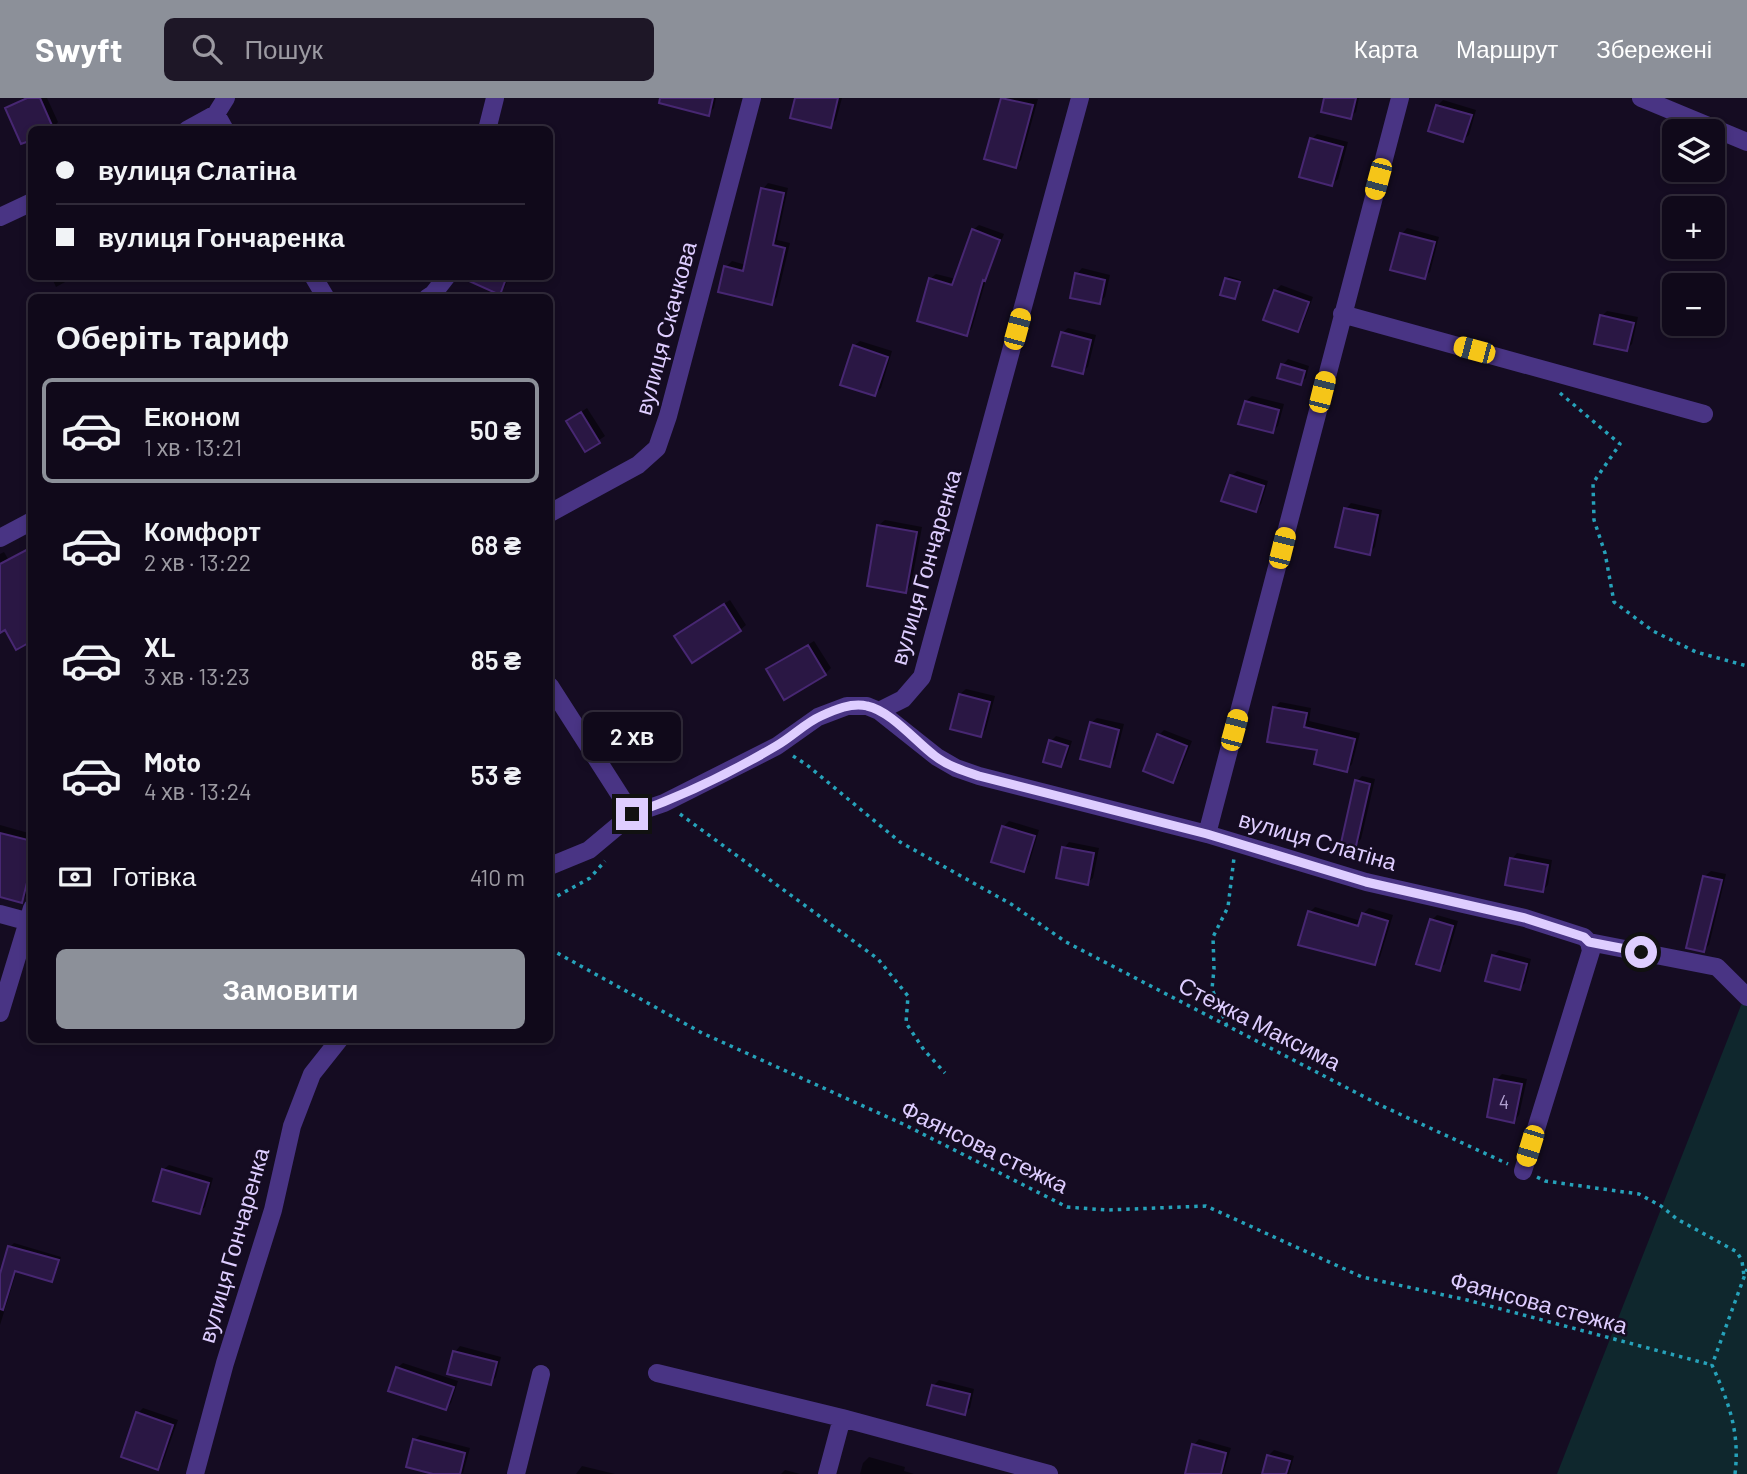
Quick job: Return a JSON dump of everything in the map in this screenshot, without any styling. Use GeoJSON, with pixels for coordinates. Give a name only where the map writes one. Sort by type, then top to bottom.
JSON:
{"type":"FeatureCollection","features":[{"type":"Feature","properties":{"kind":"street"},"geometry":{"type":"LineString","coordinates":[[220,122],[226,98]]}},
{"type":"Feature","properties":{"kind":"street"},"geometry":{"type":"LineString","coordinates":[[488,126],[495,98]]}},
{"type":"Feature","properties":{"kind":"street","name":"вулиця Скачкова"},"geometry":{"type":"LineString","coordinates":[[553,511],[638,465],[657,448],[668,416],[752,98]]}},
{"type":"Feature","properties":{"kind":"street","name":"вулиця Гончаренка"},"geometry":{"type":"LineString","coordinates":[[879,711],[904,699],[922,677],[1080,98]]}},
{"type":"Feature","properties":{"kind":"street"},"geometry":{"type":"LineString","coordinates":[[1207,834],[1400,98]]}},
{"type":"Feature","properties":{"kind":"street"},"geometry":{"type":"LineString","coordinates":[[1641,98],[1747,142]]}},
{"type":"Feature","properties":{"kind":"street"},"geometry":{"type":"LineString","coordinates":[[0,217],[28,204]]}},
{"type":"Feature","properties":{"kind":"street"},"geometry":{"type":"LineString","coordinates":[[433,294],[444,280]]}},
{"type":"Feature","properties":{"kind":"street"},"geometry":{"type":"LineString","coordinates":[[1342,314],[1704,414]]}},
{"type":"Feature","properties":{"kind":"street"},"geometry":{"type":"LineString","coordinates":[[0,538],[28,523]]}},
{"type":"Feature","properties":{"kind":"street"},"geometry":{"type":"LineString","coordinates":[[553,691],[632,814]]}},
{"type":"Feature","properties":{"kind":"street"},"geometry":{"type":"LineString","coordinates":[[553,865],[589,850],[632,814],[664,803],[777,746],[818,717],[847,706],[867,706],[879,711]]}},
{"type":"Feature","properties":{"kind":"street","name":"вулиця Слатіна"},"geometry":{"type":"LineString","coordinates":[[879,711],[937,757],[956,768],[979,776],[1229,840],[1366,882],[1525,918],[1584,937],[1589,942],[1717,967],[1747,997]]}},
{"type":"Feature","properties":{"kind":"street"},"geometry":{"type":"LineString","coordinates":[[0,914],[28,927],[0,1013]]}},
{"type":"Feature","properties":{"kind":"street"},"geometry":{"type":"LineString","coordinates":[[1523,1171],[1591,951],[1589,942]]}},
{"type":"Feature","properties":{"kind":"street","name":"вулиця Гончаренка"},"geometry":{"type":"LineString","coordinates":[[195,1474],[225,1363],[273,1210],[292,1126],[312,1074],[337,1043]]}},
{"type":"Feature","properties":{"kind":"street"},"geometry":{"type":"LineString","coordinates":[[657,1373],[842,1418],[1049,1474]]}},
{"type":"Feature","properties":{"kind":"street"},"geometry":{"type":"LineString","coordinates":[[516,1474],[541,1374]]}},
{"type":"Feature","properties":{"kind":"street"},"geometry":{"type":"LineString","coordinates":[[827,1474],[842,1418]]}},
{"type":"Feature","properties":{"kind":"path"},"geometry":{"type":"LineString","coordinates":[[1557,391],[1620,444],[1593,483],[1594,520],[1605,552],[1614,602],[1653,631],[1696,652],[1747,666]]}},
{"type":"Feature","properties":{"kind":"path","name":"Стежка Максима"},"geometry":{"type":"LineString","coordinates":[[777,746],[807,765],[900,842],[1011,904],[1066,943],[1380,1105],[1545,1181],[1639,1194],[1677,1219],[1737,1252],[1742,1261],[1744,1276]]}},
{"type":"Feature","properties":{"kind":"path"},"geometry":{"type":"LineString","coordinates":[[664,803],[878,960],[908,996],[906,1023],[924,1050],[945,1073]]}},
{"type":"Feature","properties":{"kind":"path"},"geometry":{"type":"LineString","coordinates":[[1227,1026],[1212,989],[1213,937],[1228,907],[1235,861],[1229,840]]}},
{"type":"Feature","properties":{"kind":"path","name":"Фаянсова стежка"},"geometry":{"type":"LineString","coordinates":[[553,951],[702,1032],[903,1124],[1067,1207],[1107,1210],[1206,1206],[1362,1277],[1467,1300],[1712,1365]]}},
{"type":"Feature","properties":{"kind":"path"},"geometry":{"type":"LineString","coordinates":[[1735,1474],[1738,1451],[1731,1410],[1712,1365],[1747,1269]]}},
{"type":"Feature","properties":{"kind":"green space"},"geometry":{"type":"Polygon","coordinates":[[[1747,990],[1747,1474],[1557,1474],[1747,990]]]}},
{"type":"Feature","properties":{"kind":"building"},"geometry":{"type":"Polygon","coordinates":[[[27,98],[40,98],[52,126],[28,126],[28,141],[21,144],[5,108],[27,98]]]}},
{"type":"Feature","properties":{"kind":"building"},"geometry":{"type":"Polygon","coordinates":[[[660,98],[713,98],[709,116],[659,103],[660,98]]]}},
{"type":"Feature","properties":{"kind":"building"},"geometry":{"type":"Polygon","coordinates":[[[795,98],[838,98],[831,128],[790,118],[795,98]]]}},
{"type":"Feature","properties":{"kind":"building"},"geometry":{"type":"Polygon","coordinates":[[[1001,98],[1033,105],[1016,168],[984,159],[1001,98]]]}},
{"type":"Feature","properties":{"kind":"building"},"geometry":{"type":"Polygon","coordinates":[[[1324,98],[1356,98],[1351,119],[1321,112],[1324,98]]]}},
{"type":"Feature","properties":{"kind":"building"},"geometry":{"type":"Polygon","coordinates":[[[1436,105],[1472,115],[1463,142],[1428,131],[1436,105]]]}},
{"type":"Feature","properties":{"kind":"building"},"geometry":{"type":"Polygon","coordinates":[[[1310,138],[1343,147],[1332,186],[1299,177],[1310,138]]]}},
{"type":"Feature","properties":{"kind":"building"},"geometry":{"type":"Polygon","coordinates":[[[761,188],[784,193],[773,245],[785,248],[772,305],[718,292],[724,266],[743,271],[761,188]]]}},
{"type":"Feature","properties":{"kind":"building"},"geometry":{"type":"Polygon","coordinates":[[[972,229],[1000,240],[985,281],[983,280],[967,336],[917,321],[929,278],[952,285],[972,229]]]}},
{"type":"Feature","properties":{"kind":"building"},"geometry":{"type":"Polygon","coordinates":[[[1400,233],[1435,242],[1425,279],[1390,270],[1400,233]]]}},
{"type":"Feature","properties":{"kind":"building"},"geometry":{"type":"Polygon","coordinates":[[[1075,273],[1105,280],[1100,304],[1070,298],[1075,273]]]}},
{"type":"Feature","properties":{"kind":"building"},"geometry":{"type":"Polygon","coordinates":[[[1225,278],[1240,282],[1235,299],[1220,295],[1225,278]]]}},
{"type":"Feature","properties":{"kind":"building"},"geometry":{"type":"Polygon","coordinates":[[[467,280],[506,280],[500,294],[467,280]]]}},
{"type":"Feature","properties":{"kind":"building"},"geometry":{"type":"Polygon","coordinates":[[[1274,290],[1309,302],[1298,332],[1263,320],[1274,290]]]}},
{"type":"Feature","properties":{"kind":"building"},"geometry":{"type":"Polygon","coordinates":[[[1600,315],[1634,323],[1627,351],[1594,344],[1600,315]]]}},
{"type":"Feature","properties":{"kind":"building"},"geometry":{"type":"Polygon","coordinates":[[[1061,332],[1091,340],[1083,374],[1052,366],[1061,332]]]}},
{"type":"Feature","properties":{"kind":"building"},"geometry":{"type":"Polygon","coordinates":[[[853,345],[888,357],[875,396],[840,385],[853,345]]]}},
{"type":"Feature","properties":{"kind":"building"},"geometry":{"type":"Polygon","coordinates":[[[1281,364],[1305,371],[1301,385],[1277,378],[1281,364]]]}},
{"type":"Feature","properties":{"kind":"building"},"geometry":{"type":"Polygon","coordinates":[[[1245,401],[1279,410],[1273,433],[1238,424],[1245,401]]]}},
{"type":"Feature","properties":{"kind":"building"},"geometry":{"type":"Polygon","coordinates":[[[581,412],[600,443],[585,452],[566,421],[581,412]]]}},
{"type":"Feature","properties":{"kind":"building"},"geometry":{"type":"Polygon","coordinates":[[[1230,475],[1264,486],[1256,512],[1221,501],[1230,475]]]}},
{"type":"Feature","properties":{"kind":"building"},"geometry":{"type":"Polygon","coordinates":[[[1344,508],[1378,515],[1370,555],[1335,547],[1344,508]]]}},
{"type":"Feature","properties":{"kind":"building"},"geometry":{"type":"Polygon","coordinates":[[[877,525],[917,532],[906,593],[867,586],[877,525]]]}},
{"type":"Feature","properties":{"kind":"building"},"geometry":{"type":"Polygon","coordinates":[[[28,549],[28,643],[16,650],[5,630],[0,633],[0,564],[28,549]]]}},
{"type":"Feature","properties":{"kind":"building"},"geometry":{"type":"Polygon","coordinates":[[[724,604],[741,631],[692,663],[674,636],[724,604]]]}},
{"type":"Feature","properties":{"kind":"building"},"geometry":{"type":"Polygon","coordinates":[[[808,645],[826,675],[784,700],[766,669],[808,645]]]}},
{"type":"Feature","properties":{"kind":"building"},"geometry":{"type":"Polygon","coordinates":[[[959,694],[990,702],[981,737],[950,729],[959,694]]]}},
{"type":"Feature","properties":{"kind":"building"},"geometry":{"type":"Polygon","coordinates":[[[1273,707],[1307,713],[1304,727],[1355,739],[1347,772],[1314,764],[1317,750],[1267,742],[1273,707]]]}},
{"type":"Feature","properties":{"kind":"building"},"geometry":{"type":"Polygon","coordinates":[[[1090,722],[1119,730],[1110,767],[1080,759],[1090,722]]]}},
{"type":"Feature","properties":{"kind":"building"},"geometry":{"type":"Polygon","coordinates":[[[1157,734],[1187,746],[1173,783],[1143,771],[1157,734]]]}},
{"type":"Feature","properties":{"kind":"building"},"geometry":{"type":"Polygon","coordinates":[[[1049,740],[1068,746],[1061,767],[1043,762],[1049,740]]]}},
{"type":"Feature","properties":{"kind":"building"},"geometry":{"type":"Polygon","coordinates":[[[1355,780],[1370,784],[1356,846],[1341,843],[1355,780]]]}},
{"type":"Feature","properties":{"kind":"building"},"geometry":{"type":"Polygon","coordinates":[[[1002,826],[1035,836],[1024,872],[991,862],[1002,826]]]}},
{"type":"Feature","properties":{"kind":"building"},"geometry":{"type":"Polygon","coordinates":[[[0,833],[28,840],[28,878],[22,903],[0,897],[0,833]]]}},
{"type":"Feature","properties":{"kind":"building"},"geometry":{"type":"Polygon","coordinates":[[[1062,847],[1094,853],[1088,885],[1056,878],[1062,847]]]}},
{"type":"Feature","properties":{"kind":"building"},"geometry":{"type":"Polygon","coordinates":[[[1510,858],[1548,865],[1543,892],[1505,885],[1510,858]]]}},
{"type":"Feature","properties":{"kind":"building"},"geometry":{"type":"Polygon","coordinates":[[[1703,876],[1722,880],[1704,952],[1686,948],[1703,876]]]}},
{"type":"Feature","properties":{"kind":"building"},"geometry":{"type":"Polygon","coordinates":[[[1308,911],[1358,926],[1362,913],[1388,921],[1375,965],[1298,945],[1308,911]]]}},
{"type":"Feature","properties":{"kind":"building"},"geometry":{"type":"Polygon","coordinates":[[[1430,919],[1453,926],[1440,971],[1416,964],[1430,919]]]}},
{"type":"Feature","properties":{"kind":"building"},"geometry":{"type":"Polygon","coordinates":[[[1492,955],[1527,964],[1520,990],[1485,981],[1492,955]]]}},
{"type":"Feature","properties":{"kind":"building"},"geometry":{"type":"Polygon","coordinates":[[[1494,1079],[1522,1084],[1514,1123],[1487,1117],[1494,1079]]]}},
{"type":"Feature","properties":{"kind":"building"},"geometry":{"type":"Polygon","coordinates":[[[162,1169],[209,1183],[200,1214],[153,1201],[162,1169]]]}},
{"type":"Feature","properties":{"kind":"building"},"geometry":{"type":"Polygon","coordinates":[[[8,1246],[59,1260],[52,1282],[15,1271],[3,1310],[0,1309],[0,1274],[8,1246]]]}},
{"type":"Feature","properties":{"kind":"building"},"geometry":{"type":"Polygon","coordinates":[[[453,1351],[497,1362],[491,1385],[447,1374],[453,1351]]]}},
{"type":"Feature","properties":{"kind":"building"},"geometry":{"type":"Polygon","coordinates":[[[396,1367],[454,1387],[446,1410],[388,1391],[396,1367]]]}},
{"type":"Feature","properties":{"kind":"building"},"geometry":{"type":"Polygon","coordinates":[[[932,1385],[970,1394],[965,1415],[927,1405],[932,1385]]]}},
{"type":"Feature","properties":{"kind":"building"},"geometry":{"type":"Polygon","coordinates":[[[136,1412],[173,1425],[158,1470],[121,1457],[136,1412]]]}},
{"type":"Feature","properties":{"kind":"building"},"geometry":{"type":"Polygon","coordinates":[[[413,1439],[465,1453],[460,1474],[433,1474],[406,1467],[413,1439]]]}},
{"type":"Feature","properties":{"kind":"building"},"geometry":{"type":"Polygon","coordinates":[[[1192,1444],[1226,1453],[1221,1474],[1185,1474],[1192,1444]]]}},
{"type":"Feature","properties":{"kind":"building"},"geometry":{"type":"Polygon","coordinates":[[[1267,1455],[1290,1461],[1286,1474],[1262,1474],[1267,1455]]]}},
{"type":"Feature","properties":{"kind":"route"},"geometry":{"type":"LineString","coordinates":[[632,814],[664,803],[777,746],[818,717],[847,706],[867,706],[906,730],[937,757],[956,768],[979,776],[1207,834],[1366,882],[1525,918],[1584,937],[1589,942],[1641,952]]}}]}
